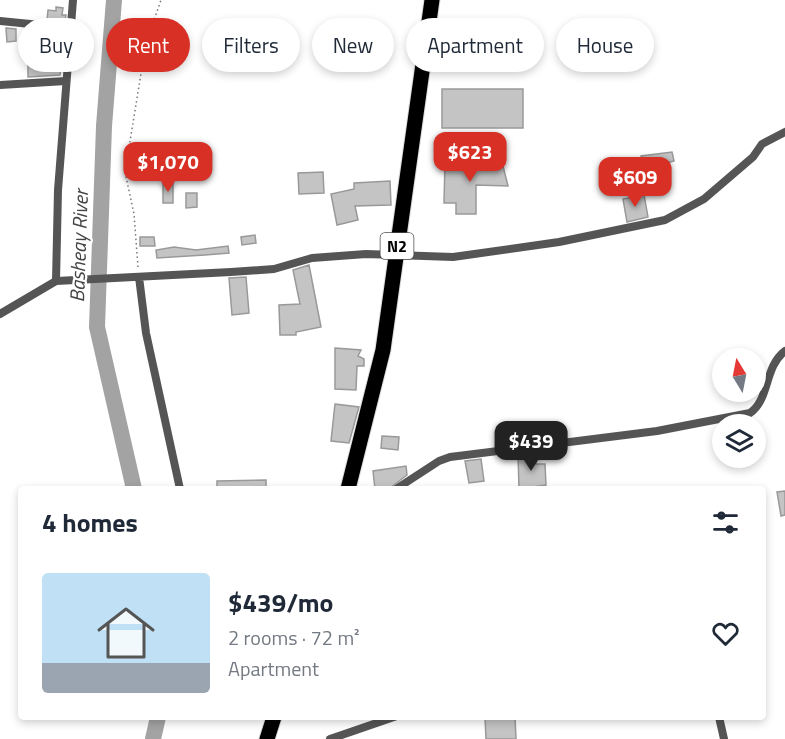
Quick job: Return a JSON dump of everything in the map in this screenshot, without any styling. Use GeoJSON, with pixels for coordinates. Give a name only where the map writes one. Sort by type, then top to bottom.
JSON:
{"type":"FeatureCollection","features":[{"type":"Feature","properties":{"kind":"highway","name":"N2"},"geometry":{"type":"LineString","coordinates":[[349,486],[379,374],[432,0]]}},
{"type":"Feature","properties":{"kind":"highway"},"geometry":{"type":"LineString","coordinates":[[267,739],[273,720]]}},
{"type":"Feature","properties":{"kind":"street"},"geometry":{"type":"LineString","coordinates":[[72,18],[73,0]]}},
{"type":"Feature","properties":{"kind":"street"},"geometry":{"type":"LineString","coordinates":[[0,21],[18,23]]}},
{"type":"Feature","properties":{"kind":"street"},"geometry":{"type":"LineString","coordinates":[[56,281],[58,190],[67,72]]}},
{"type":"Feature","properties":{"kind":"street"},"geometry":{"type":"LineString","coordinates":[[0,85],[66,81]]}},
{"type":"Feature","properties":{"kind":"street"},"geometry":{"type":"LineString","coordinates":[[0,314],[56,281],[130,279],[263,270],[312,258],[396,254],[418,257],[453,257],[559,242],[665,220],[704,199],[753,158],[762,144],[785,132]]}},
{"type":"Feature","properties":{"kind":"street"},"geometry":{"type":"LineString","coordinates":[[139,277],[146,333],[179,486]]}},
{"type":"Feature","properties":{"kind":"street"},"geometry":{"type":"LineString","coordinates":[[401,486],[439,461],[450,457],[657,431],[750,413],[757,408],[770,368],[785,351]]}},
{"type":"Feature","properties":{"kind":"street"},"geometry":{"type":"LineString","coordinates":[[330,739],[385,720]]}},
{"type":"Feature","properties":{"kind":"street"},"geometry":{"type":"LineString","coordinates":[[720,720],[724,739]]}},
{"type":"Feature","properties":{"kind":"path"},"geometry":{"type":"LineString","coordinates":[[139,277],[134,214],[125,172],[146,44],[161,0]]}},
{"type":"Feature","properties":{"kind":"building"},"geometry":{"type":"Polygon","coordinates":[[[56,7],[63,8],[62,15],[66,15],[66,18],[47,18],[48,10],[56,11],[56,7]]]}},
{"type":"Feature","properties":{"kind":"building"},"geometry":{"type":"Polygon","coordinates":[[[6,28],[16,29],[16,41],[7,42],[6,28]]]}},
{"type":"Feature","properties":{"kind":"building"},"geometry":{"type":"Polygon","coordinates":[[[28,72],[60,72],[60,75],[28,77],[28,72]]]}},
{"type":"Feature","properties":{"kind":"building"},"geometry":{"type":"Polygon","coordinates":[[[442,89],[523,89],[523,128],[442,128],[442,89]]]}},
{"type":"Feature","properties":{"kind":"building"},"geometry":{"type":"Polygon","coordinates":[[[672,152],[674,161],[644,169],[641,156],[672,152]]]}},
{"type":"Feature","properties":{"kind":"building"},"geometry":{"type":"Polygon","coordinates":[[[445,162],[502,162],[508,186],[476,185],[476,214],[456,214],[456,203],[444,203],[445,162]]]}},
{"type":"Feature","properties":{"kind":"building"},"geometry":{"type":"Polygon","coordinates":[[[323,172],[324,193],[299,194],[298,173],[323,172]]]}},
{"type":"Feature","properties":{"kind":"building"},"geometry":{"type":"Polygon","coordinates":[[[390,181],[391,205],[355,206],[358,220],[337,225],[331,194],[354,189],[354,183],[390,181]]]}},
{"type":"Feature","properties":{"kind":"building"},"geometry":{"type":"Polygon","coordinates":[[[163,183],[173,183],[173,203],[163,203],[163,183]]]}},
{"type":"Feature","properties":{"kind":"building"},"geometry":{"type":"Polygon","coordinates":[[[186,193],[197,193],[197,207],[186,208],[186,193]]]}},
{"type":"Feature","properties":{"kind":"building"},"geometry":{"type":"Polygon","coordinates":[[[644,195],[648,217],[627,222],[623,199],[644,195]]]}},
{"type":"Feature","properties":{"kind":"building"},"geometry":{"type":"Polygon","coordinates":[[[255,235],[256,243],[242,245],[241,237],[255,235]]]}},
{"type":"Feature","properties":{"kind":"building"},"geometry":{"type":"Polygon","coordinates":[[[140,237],[154,237],[155,246],[140,246],[140,237]]]}},
{"type":"Feature","properties":{"kind":"building"},"geometry":{"type":"Polygon","coordinates":[[[228,246],[229,253],[157,258],[156,250],[174,247],[196,250],[228,246]]]}},
{"type":"Feature","properties":{"kind":"building"},"geometry":{"type":"Polygon","coordinates":[[[309,265],[321,327],[296,332],[296,335],[280,335],[279,305],[300,304],[293,270],[309,265]]]}},
{"type":"Feature","properties":{"kind":"building"},"geometry":{"type":"Polygon","coordinates":[[[246,277],[249,313],[232,315],[229,278],[246,277]]]}},
{"type":"Feature","properties":{"kind":"building"},"geometry":{"type":"Polygon","coordinates":[[[335,348],[361,350],[358,356],[364,359],[364,366],[357,366],[356,390],[335,389],[335,348]]]}},
{"type":"Feature","properties":{"kind":"building"},"geometry":{"type":"Polygon","coordinates":[[[335,404],[359,407],[349,443],[331,441],[335,404]]]}},
{"type":"Feature","properties":{"kind":"building"},"geometry":{"type":"Polygon","coordinates":[[[382,436],[399,437],[398,450],[381,448],[382,436]]]}},
{"type":"Feature","properties":{"kind":"building"},"geometry":{"type":"Polygon","coordinates":[[[536,452],[536,464],[545,464],[546,485],[519,486],[518,455],[536,452]]]}},
{"type":"Feature","properties":{"kind":"building"},"geometry":{"type":"Polygon","coordinates":[[[481,459],[484,481],[469,483],[465,461],[481,459]]]}},
{"type":"Feature","properties":{"kind":"building"},"geometry":{"type":"Polygon","coordinates":[[[406,466],[407,475],[393,486],[375,486],[373,471],[406,466]]]}},
{"type":"Feature","properties":{"kind":"building"},"geometry":{"type":"Polygon","coordinates":[[[266,480],[266,486],[217,486],[217,481],[266,480]]]}},
{"type":"Feature","properties":{"kind":"building"},"geometry":{"type":"Polygon","coordinates":[[[785,491],[785,515],[781,516],[777,492],[785,491]]]}},
{"type":"Feature","properties":{"kind":"building"},"geometry":{"type":"Polygon","coordinates":[[[485,720],[515,720],[516,739],[486,739],[485,720]]]}},
{"type":"Feature","properties":{"kind":"waterway","name":"Basheay River"},"geometry":{"type":"LineString","coordinates":[[114,0],[104,126],[97,327],[133,486]]}},
{"type":"Feature","properties":{"kind":"waterway","name":"Basheay River"},"geometry":{"type":"LineString","coordinates":[[153,739],[157,720]]}}]}
